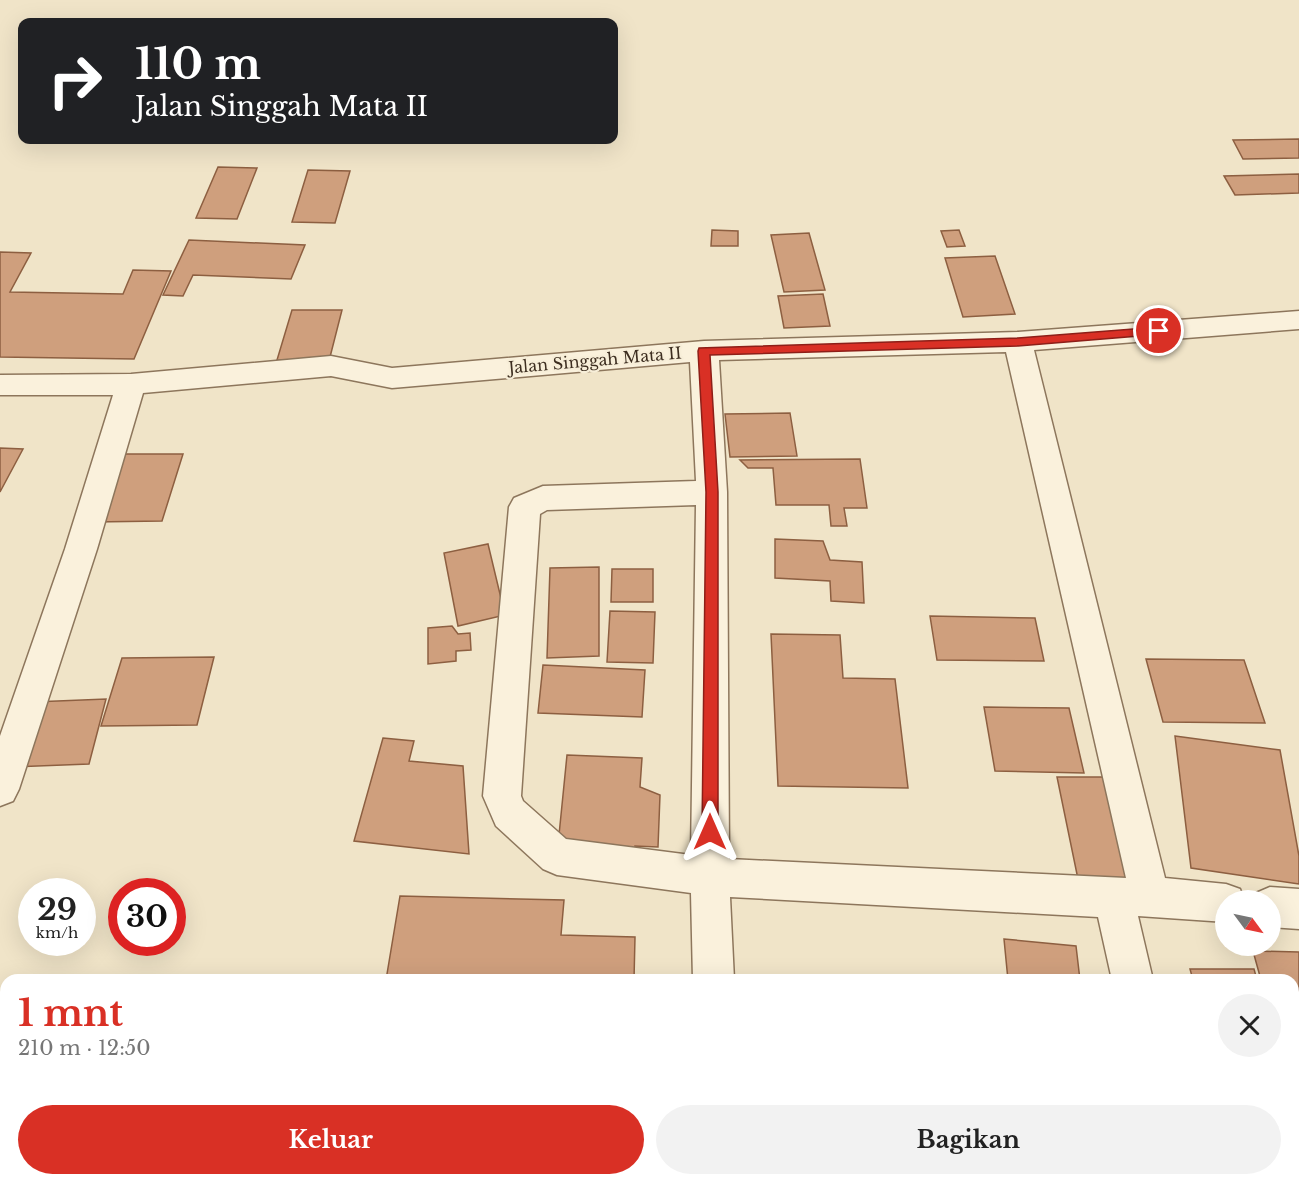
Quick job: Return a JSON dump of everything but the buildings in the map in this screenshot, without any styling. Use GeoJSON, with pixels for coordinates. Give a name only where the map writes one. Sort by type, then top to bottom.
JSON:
{"type":"FeatureCollection","features":[{"type":"Feature","properties":{"kind":"street","name":"Jalan Singgah Mata II"},"geometry":{"type":"LineString","coordinates":[[0,385],[131,384],[331,366],[392,378],[704,351],[1018,342],[1299,320]]}},
{"type":"Feature","properties":{"kind":"street"},"geometry":{"type":"LineString","coordinates":[[1018,342],[1132,897],[1133,974]]}},
{"type":"Feature","properties":{"kind":"street"},"geometry":{"type":"LineString","coordinates":[[704,351],[712,492],[710,877],[714,974]]}},
{"type":"Feature","properties":{"kind":"street"},"geometry":{"type":"LineString","coordinates":[[0,789],[81,549],[131,384]]}},
{"type":"Feature","properties":{"kind":"street"},"geometry":{"type":"LineString","coordinates":[[712,492],[543,498],[525,507],[502,796],[509,813],[557,856],[710,877],[1215,902]]}},
{"type":"Feature","properties":{"kind":"street"},"geometry":{"type":"LineString","coordinates":[[1281,908],[1299,909]]}},
{"type":"Feature","properties":{"kind":"route"},"geometry":{"type":"LineString","coordinates":[[710,832],[712,492],[704,351],[1018,342],[1159,331]]}}]}
